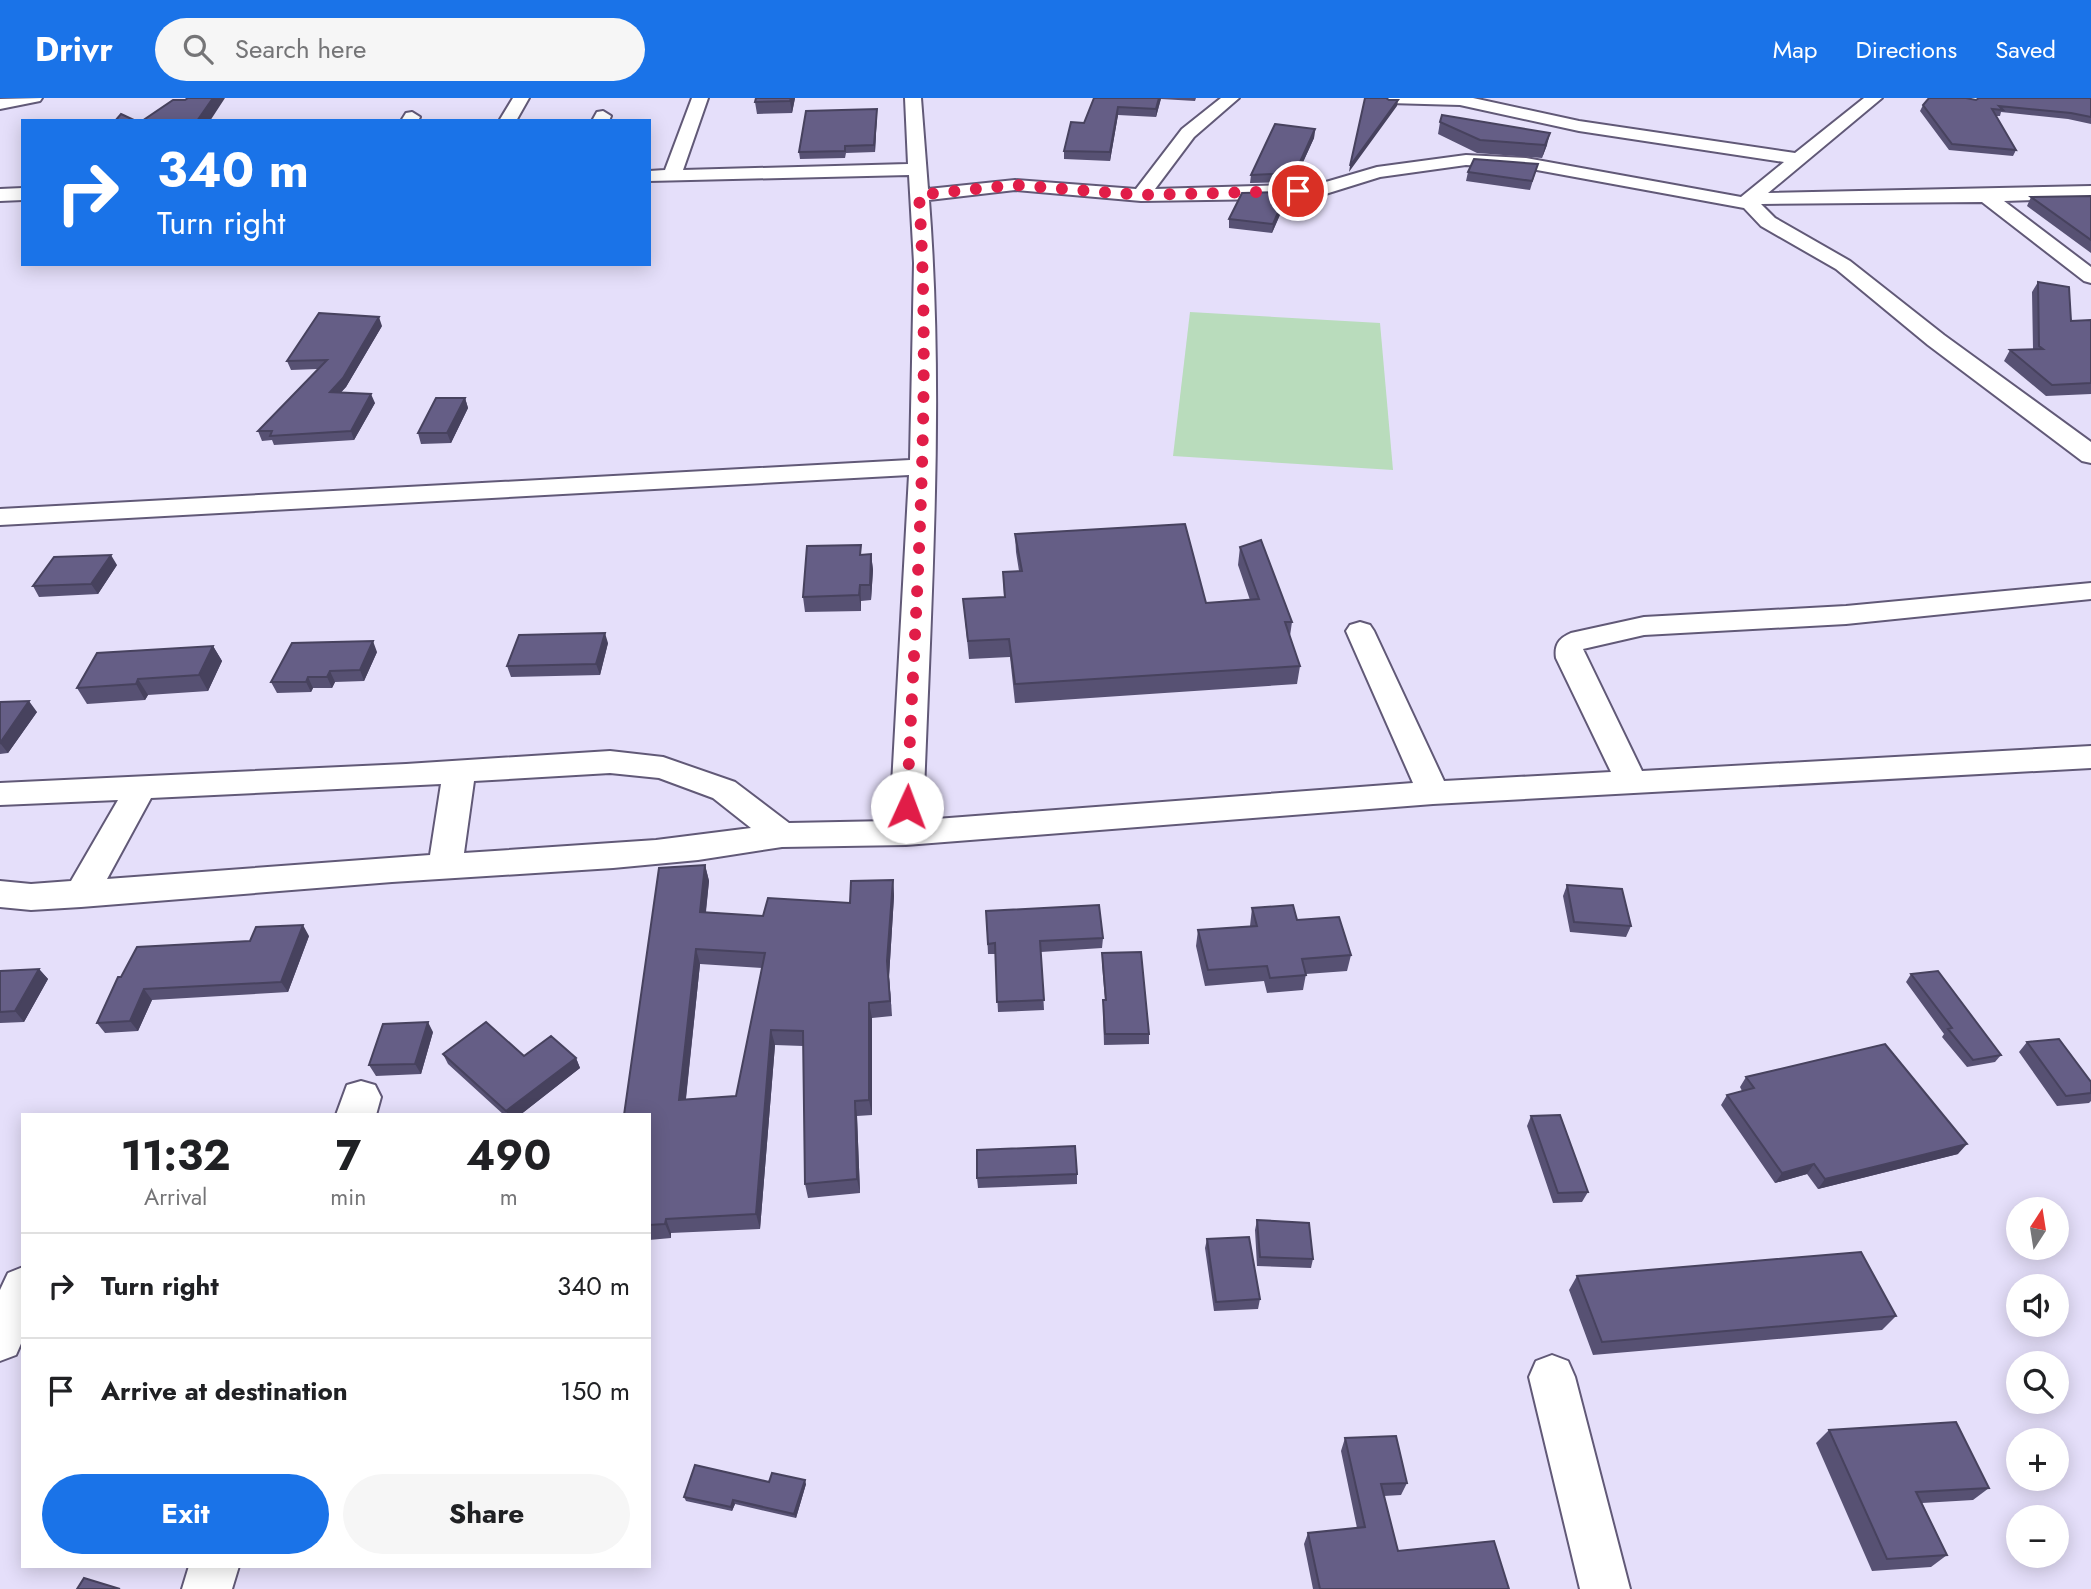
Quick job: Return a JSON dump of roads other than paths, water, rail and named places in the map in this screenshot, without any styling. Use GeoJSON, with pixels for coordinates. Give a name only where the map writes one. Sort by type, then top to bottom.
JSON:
{"type":"FeatureCollection","features":[{"type":"Feature","properties":{"kind":"street"},"geometry":{"type":"LineString","coordinates":[[0,104],[34,98]]}},
{"type":"Feature","properties":{"kind":"street"},"geometry":{"type":"LineString","coordinates":[[508,119],[521,98]]}},
{"type":"Feature","properties":{"kind":"street"},"geometry":{"type":"LineString","coordinates":[[672,176],[700,98]]}},
{"type":"Feature","properties":{"kind":"street"},"geometry":{"type":"LineString","coordinates":[[906,833],[922,467],[924,263],[913,98]]}},
{"type":"Feature","properties":{"kind":"street"},"geometry":{"type":"LineString","coordinates":[[1141,195],[1188,133],[1231,98]]}},
{"type":"Feature","properties":{"kind":"street"},"geometry":{"type":"LineString","coordinates":[[1389,98],[1461,100],[1580,126],[1800,159]]}},
{"type":"Feature","properties":{"kind":"street"},"geometry":{"type":"LineString","coordinates":[[1750,201],[1874,98]]}},
{"type":"Feature","properties":{"kind":"street"},"geometry":{"type":"LineString","coordinates":[[1967,98],[1974,98]]}},
{"type":"Feature","properties":{"kind":"street"},"geometry":{"type":"LineString","coordinates":[[919,195],[1015,185],[1141,195],[1320,190],[1377,172],[1466,160],[1527,163],[1750,201],[2091,192]]}},
{"type":"Feature","properties":{"kind":"street"},"geometry":{"type":"LineString","coordinates":[[651,176],[918,169]]}},
{"type":"Feature","properties":{"kind":"street"},"geometry":{"type":"LineString","coordinates":[[0,195],[21,194]]}},
{"type":"Feature","properties":{"kind":"street"},"geometry":{"type":"LineString","coordinates":[[1986,196],[2091,277]]}},
{"type":"Feature","properties":{"kind":"street"},"geometry":{"type":"LineString","coordinates":[[1750,201],[1768,222],[1843,265],[1936,340],[2091,456]]}},
{"type":"Feature","properties":{"kind":"street"},"geometry":{"type":"LineString","coordinates":[[0,517],[922,467]]}},
{"type":"Feature","properties":{"kind":"street"},"geometry":{"type":"LineString","coordinates":[[1632,782],[1572,658],[1569,649],[1572,643],[1581,639],[1644,626],[1846,615],[2091,591]]}},
{"type":"Feature","properties":{"kind":"street"},"geometry":{"type":"LineString","coordinates":[[1360,631],[1433,793]]}},
{"type":"Feature","properties":{"kind":"street"},"geometry":{"type":"LineString","coordinates":[[0,894],[31,897],[81,894],[444,866],[643,855],[724,846],[782,835],[906,833],[1433,793],[2091,757]]}},
{"type":"Feature","properties":{"kind":"street"},"geometry":{"type":"LineString","coordinates":[[0,794],[610,762],[663,768],[724,790],[782,835]]}},
{"type":"Feature","properties":{"kind":"street"},"geometry":{"type":"LineString","coordinates":[[444,866],[458,772]]}},
{"type":"Feature","properties":{"kind":"street"},"geometry":{"type":"LineString","coordinates":[[81,894],[142,786]]}},
{"type":"Feature","properties":{"kind":"street"},"geometry":{"type":"LineString","coordinates":[[0,1340],[21,1292]]}},
{"type":"Feature","properties":{"kind":"street"},"geometry":{"type":"LineString","coordinates":[[1552,1377],[1605,1589]]}},
{"type":"Feature","properties":{"kind":"street"},"geometry":{"type":"LineString","coordinates":[[206,1589],[213,1568]]}}]}
